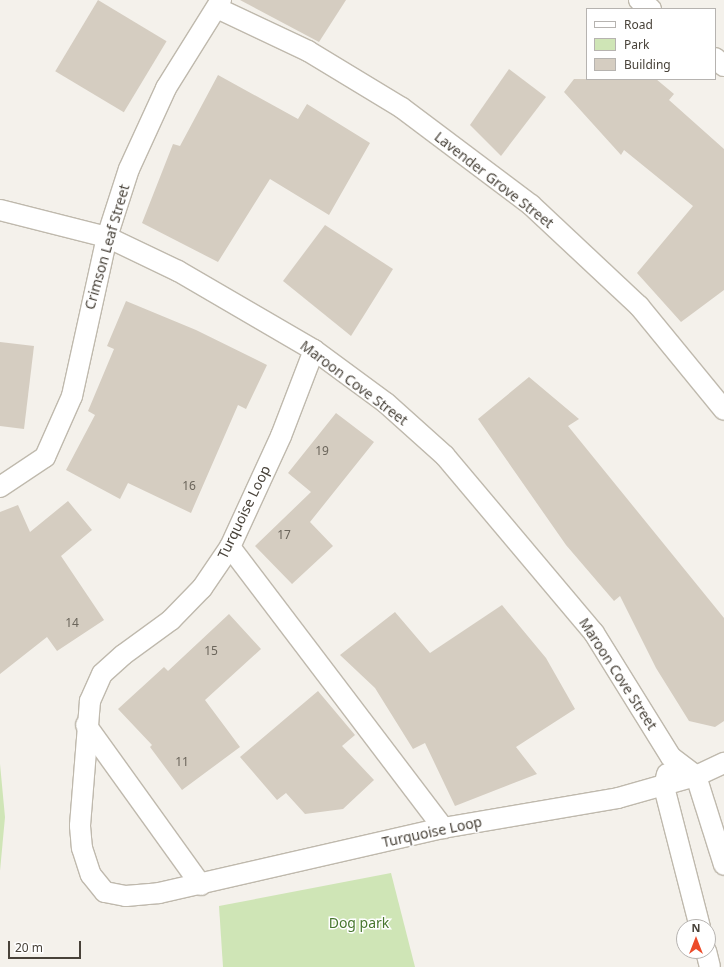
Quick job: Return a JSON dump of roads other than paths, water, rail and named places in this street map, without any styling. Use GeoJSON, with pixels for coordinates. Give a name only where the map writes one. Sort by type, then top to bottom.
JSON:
{"type":"FeatureCollection","features":[{"type":"Feature","properties":{"kind":"street"},"geometry":{"type":"LineString","coordinates":[[639,0],[650,8]]}},
{"type":"Feature","properties":{"kind":"street","name":"Crimson Leaf Street"},"geometry":{"type":"LineString","coordinates":[[0,487],[45,457],[72,396],[107,237],[129,169],[166,88],[219,4]]}},
{"type":"Feature","properties":{"kind":"street","name":"Lavender Grove Street"},"geometry":{"type":"LineString","coordinates":[[219,4],[308,51],[402,108],[531,205],[639,306],[724,410]]}},
{"type":"Feature","properties":{"kind":"street","name":"Maroon Cove Street"},"geometry":{"type":"LineString","coordinates":[[0,210],[107,237],[178,272],[314,350],[386,403],[445,456],[505,524],[594,633],[671,757],[696,776]]}},
{"type":"Feature","properties":{"kind":"street","name":"Turquoise Loop"},"geometry":{"type":"LineString","coordinates":[[314,350],[281,436],[230,547],[202,588],[171,620],[123,655],[102,674],[90,701],[86,725],[80,826],[82,848],[91,875],[105,892],[126,896],[201,885],[443,828],[618,798],[664,787],[696,776]]}},
{"type":"Feature","properties":{"kind":"street"},"geometry":{"type":"LineString","coordinates":[[230,547],[443,828]]}},
{"type":"Feature","properties":{"kind":"street"},"geometry":{"type":"LineString","coordinates":[[86,725],[201,885]]}},
{"type":"Feature","properties":{"kind":"street"},"geometry":{"type":"LineString","coordinates":[[671,757],[664,787],[698,919]]}},
{"type":"Feature","properties":{"kind":"street"},"geometry":{"type":"LineString","coordinates":[[724,763],[696,776],[724,865]]}},
{"type":"Feature","properties":{"kind":"park label","name":"Dog park"},"geometry":{"type":"Point","coordinates":[359,923]}}]}
